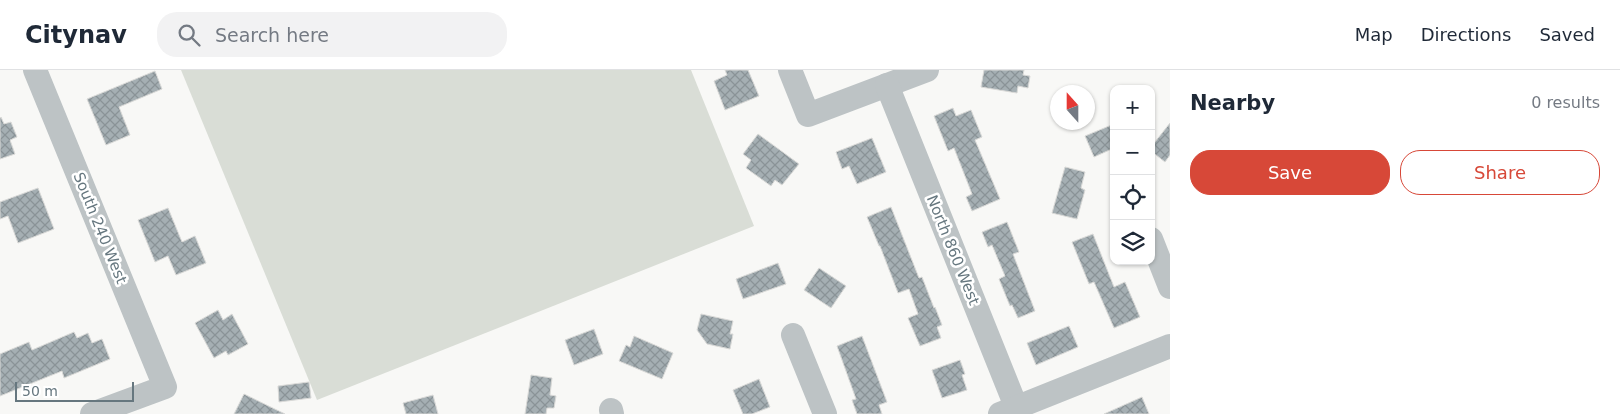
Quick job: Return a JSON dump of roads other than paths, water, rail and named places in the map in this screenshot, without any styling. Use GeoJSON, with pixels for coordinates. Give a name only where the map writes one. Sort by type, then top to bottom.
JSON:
{"type":"FeatureCollection","features":[{"type":"Feature","properties":{"kind":"street","name":"South 240 West"},"geometry":{"type":"LineString","coordinates":[[35,70],[165,387],[92,414]]}},
{"type":"Feature","properties":{"kind":"street"},"geometry":{"type":"LineString","coordinates":[[790,70],[808,115],[927,70]]}},
{"type":"Feature","properties":{"kind":"street","name":"North 860 West"},"geometry":{"type":"LineString","coordinates":[[886,85],[1012,412]]}},
{"type":"Feature","properties":{"kind":"street"},"geometry":{"type":"LineString","coordinates":[[1155,249],[1170,287]]}},
{"type":"Feature","properties":{"kind":"street"},"geometry":{"type":"LineString","coordinates":[[793,335],[825,414]]}},
{"type":"Feature","properties":{"kind":"street"},"geometry":{"type":"LineString","coordinates":[[1012,412],[1170,346]]}}]}
